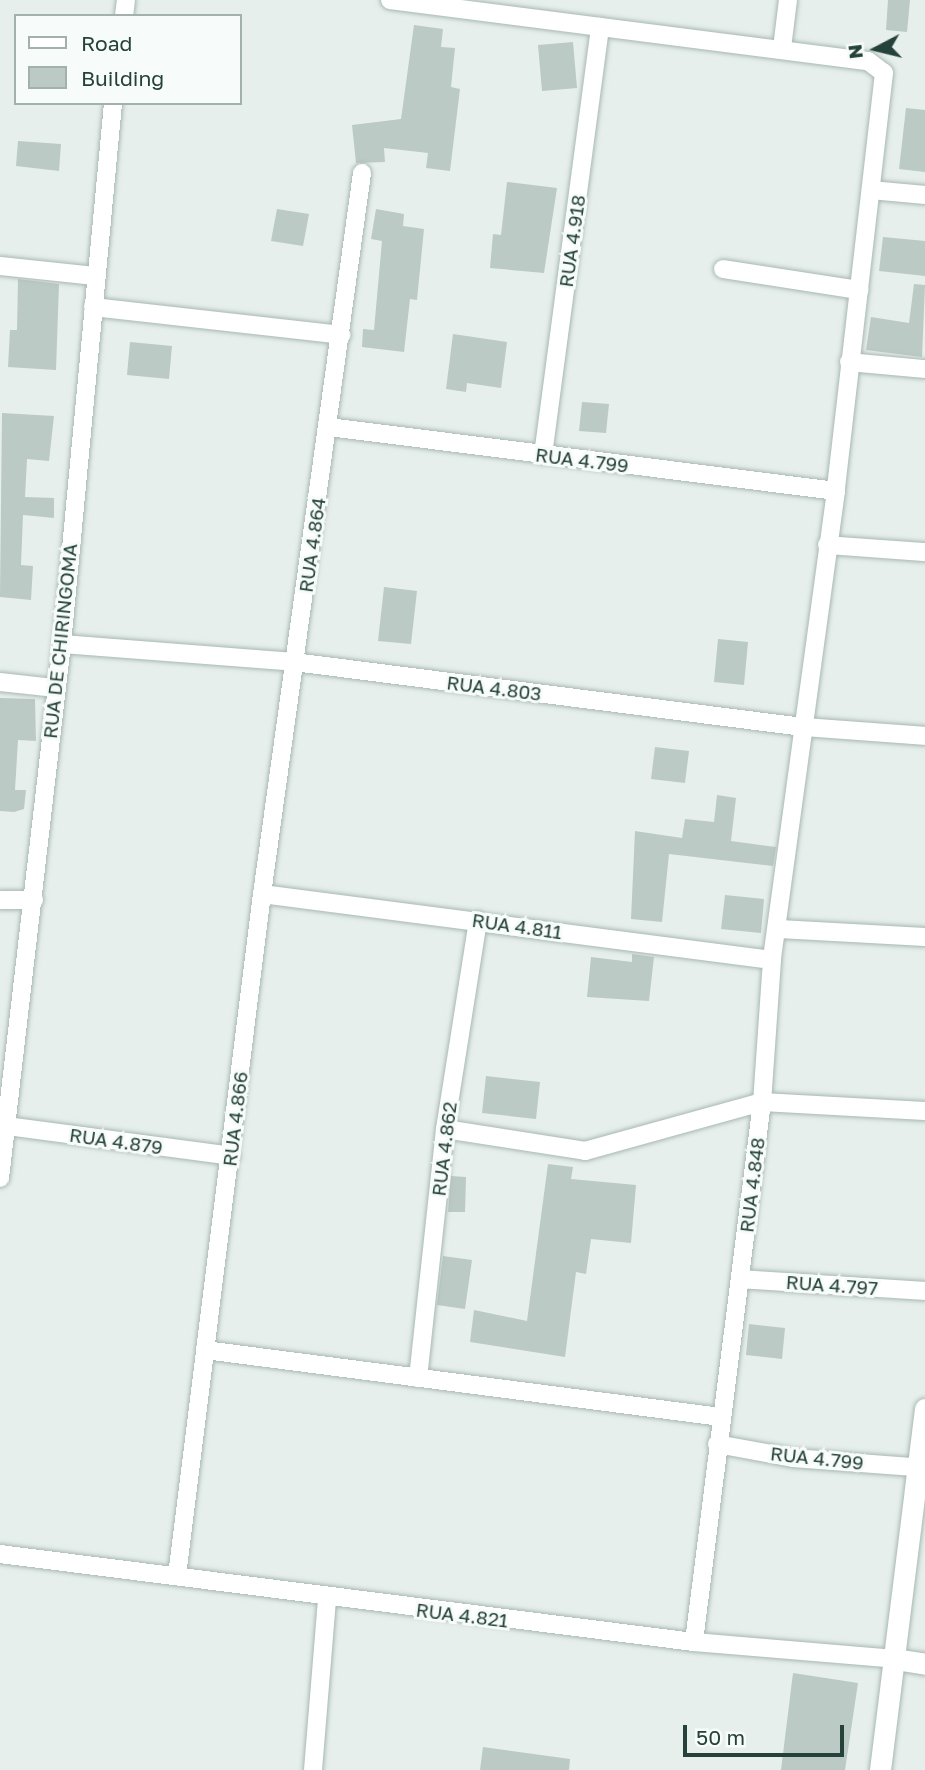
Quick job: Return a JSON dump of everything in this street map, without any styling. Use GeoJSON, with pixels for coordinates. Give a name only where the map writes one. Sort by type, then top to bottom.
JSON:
{"type":"FeatureCollection","features":[{"type":"Feature","properties":{"kind":"main road"},"geometry":{"type":"LineString","coordinates":[[880,1770],[921,1468],[925,1409]]}},
{"type":"Feature","properties":{"kind":"main road","name":"RUA 4.821"},"geometry":{"type":"LineString","coordinates":[[895,1659],[925,1664]]}},
{"type":"Feature","properties":{"kind":"street"},"geometry":{"type":"LineString","coordinates":[[390,0],[782,48],[788,0]]}},
{"type":"Feature","properties":{"kind":"street","name":"RUA 4.918"},"geometry":{"type":"LineString","coordinates":[[543,455],[600,27]]}},
{"type":"Feature","properties":{"kind":"street","name":"RUA 4.848"},"geometry":{"type":"LineString","coordinates":[[694,1642],[762,1102],[772,960],[779,929],[803,727],[836,491],[849,362],[884,85],[881,68],[868,61],[782,48]]}},
{"type":"Feature","properties":{"kind":"street","name":"RUA DE CHIRINGOMA"},"geometry":{"type":"LineString","coordinates":[[0,1178],[3,1125],[34,900],[54,688],[62,644],[113,105]]}},
{"type":"Feature","properties":{"kind":"street","name":"RUA 4.864"},"geometry":{"type":"LineString","coordinates":[[294,662],[329,427],[362,173]]}},
{"type":"Feature","properties":{"kind":"street"},"geometry":{"type":"LineString","coordinates":[[871,190],[925,195]]}},
{"type":"Feature","properties":{"kind":"street"},"geometry":{"type":"LineString","coordinates":[[0,266],[95,276]]}},
{"type":"Feature","properties":{"kind":"street"},"geometry":{"type":"LineString","coordinates":[[723,269],[859,290]]}},
{"type":"Feature","properties":{"kind":"street"},"geometry":{"type":"LineString","coordinates":[[93,307],[341,335]]}},
{"type":"Feature","properties":{"kind":"street"},"geometry":{"type":"LineString","coordinates":[[849,362],[925,369]]}},
{"type":"Feature","properties":{"kind":"street","name":"RUA 4.799"},"geometry":{"type":"LineString","coordinates":[[329,427],[836,491]]}},
{"type":"Feature","properties":{"kind":"street"},"geometry":{"type":"LineString","coordinates":[[827,545],[925,552]]}},
{"type":"Feature","properties":{"kind":"street","name":"RUA 4.803"},"geometry":{"type":"LineString","coordinates":[[62,644],[294,662],[803,727],[925,736]]}},
{"type":"Feature","properties":{"kind":"street","name":"RUA 4.866"},"geometry":{"type":"LineString","coordinates":[[177,1576],[262,894],[294,662]]}},
{"type":"Feature","properties":{"kind":"street"},"geometry":{"type":"LineString","coordinates":[[0,682],[54,688]]}},
{"type":"Feature","properties":{"kind":"street","name":"RUA 4.811"},"geometry":{"type":"LineString","coordinates":[[262,894],[772,960]]}},
{"type":"Feature","properties":{"kind":"street"},"geometry":{"type":"LineString","coordinates":[[0,900],[34,900]]}},
{"type":"Feature","properties":{"kind":"street","name":"RUA 4.862"},"geometry":{"type":"LineString","coordinates":[[418,1378],[445,1129],[478,921]]}},
{"type":"Feature","properties":{"kind":"street"},"geometry":{"type":"LineString","coordinates":[[779,929],[925,937]]}},
{"type":"Feature","properties":{"kind":"street"},"geometry":{"type":"LineString","coordinates":[[445,1129],[603,1150],[762,1102],[925,1111]]}},
{"type":"Feature","properties":{"kind":"street","name":"RUA 4.879"},"geometry":{"type":"LineString","coordinates":[[3,1125],[231,1156]]}},
{"type":"Feature","properties":{"kind":"street","name":"RUA 4.797"},"geometry":{"type":"LineString","coordinates":[[740,1279],[925,1291]]}},
{"type":"Feature","properties":{"kind":"street"},"geometry":{"type":"LineString","coordinates":[[205,1350],[721,1417]]}},
{"type":"Feature","properties":{"kind":"street","name":"RUA 4.799"},"geometry":{"type":"LineString","coordinates":[[718,1444],[793,1458],[921,1468]]}},
{"type":"Feature","properties":{"kind":"street","name":"RUA 4.821"},"geometry":{"type":"LineString","coordinates":[[0,1554],[177,1576],[327,1599],[694,1642],[895,1659]]}},
{"type":"Feature","properties":{"kind":"street"},"geometry":{"type":"LineString","coordinates":[[313,1770],[327,1599]]}},
{"type":"Feature","properties":{"kind":"building"},"geometry":{"type":"Polygon","coordinates":[[[888,0],[910,0],[907,32],[886,30],[888,0]]]}},
{"type":"Feature","properties":{"kind":"building"},"geometry":{"type":"Polygon","coordinates":[[[414,25],[443,29],[441,47],[455,48],[451,87],[460,89],[450,171],[426,168],[428,153],[384,148],[385,162],[356,163],[352,125],[401,119],[414,25]]]}},
{"type":"Feature","properties":{"kind":"building"},"geometry":{"type":"Polygon","coordinates":[[[573,42],[577,88],[542,91],[538,45],[573,42]]]}},
{"type":"Feature","properties":{"kind":"building"},"geometry":{"type":"Polygon","coordinates":[[[906,108],[925,110],[925,172],[899,169],[906,108]]]}},
{"type":"Feature","properties":{"kind":"building"},"geometry":{"type":"Polygon","coordinates":[[[18,141],[61,144],[59,171],[16,166],[18,141]]]}},
{"type":"Feature","properties":{"kind":"building"},"geometry":{"type":"Polygon","coordinates":[[[507,182],[557,188],[544,273],[490,268],[493,234],[501,235],[507,182]]]}},
{"type":"Feature","properties":{"kind":"building"},"geometry":{"type":"Polygon","coordinates":[[[277,209],[309,214],[303,246],[271,241],[277,209]]]}},
{"type":"Feature","properties":{"kind":"building"},"geometry":{"type":"Polygon","coordinates":[[[376,209],[404,214],[403,226],[424,229],[417,300],[410,299],[404,352],[362,347],[363,329],[374,330],[382,241],[371,239],[376,209]]]}},
{"type":"Feature","properties":{"kind":"building"},"geometry":{"type":"Polygon","coordinates":[[[883,237],[925,241],[925,276],[879,271],[883,237]]]}},
{"type":"Feature","properties":{"kind":"building"},"geometry":{"type":"Polygon","coordinates":[[[18,279],[59,284],[56,370],[8,367],[10,330],[17,330],[18,279]]]}},
{"type":"Feature","properties":{"kind":"building"},"geometry":{"type":"Polygon","coordinates":[[[914,284],[925,285],[922,357],[866,350],[871,317],[909,323],[914,284]]]}},
{"type":"Feature","properties":{"kind":"building"},"geometry":{"type":"Polygon","coordinates":[[[453,334],[507,342],[501,388],[467,383],[466,392],[446,389],[453,334]]]}},
{"type":"Feature","properties":{"kind":"building"},"geometry":{"type":"Polygon","coordinates":[[[130,342],[172,346],[169,379],[127,375],[130,342]]]}},
{"type":"Feature","properties":{"kind":"building"},"geometry":{"type":"Polygon","coordinates":[[[582,402],[609,404],[606,433],[579,431],[582,402]]]}},
{"type":"Feature","properties":{"kind":"building"},"geometry":{"type":"Polygon","coordinates":[[[2,413],[54,416],[49,461],[27,459],[25,497],[54,498],[54,518],[23,515],[21,565],[33,566],[31,600],[0,597],[2,413]]]}},
{"type":"Feature","properties":{"kind":"building"},"geometry":{"type":"Polygon","coordinates":[[[384,587],[417,591],[411,644],[378,641],[384,587]]]}},
{"type":"Feature","properties":{"kind":"building"},"geometry":{"type":"Polygon","coordinates":[[[718,639],[748,642],[744,685],[714,682],[718,639]]]}},
{"type":"Feature","properties":{"kind":"building"},"geometry":{"type":"Polygon","coordinates":[[[0,698],[35,699],[36,741],[18,740],[15,790],[26,790],[24,809],[14,812],[0,811],[0,698]]]}},
{"type":"Feature","properties":{"kind":"building"},"geometry":{"type":"Polygon","coordinates":[[[655,747],[689,751],[685,783],[651,779],[655,747]]]}},
{"type":"Feature","properties":{"kind":"building"},"geometry":{"type":"Polygon","coordinates":[[[717,795],[736,798],[731,841],[776,847],[773,866],[669,854],[662,922],[631,919],[635,831],[682,838],[685,819],[714,822],[717,795]]]}},
{"type":"Feature","properties":{"kind":"building"},"geometry":{"type":"Polygon","coordinates":[[[725,895],[764,899],[761,933],[721,929],[725,895]]]}},
{"type":"Feature","properties":{"kind":"building"},"geometry":{"type":"Polygon","coordinates":[[[632,954],[654,957],[649,1001],[587,997],[591,957],[632,962],[632,954]]]}},
{"type":"Feature","properties":{"kind":"building"},"geometry":{"type":"Polygon","coordinates":[[[486,1076],[540,1082],[536,1119],[482,1113],[486,1076]]]}},
{"type":"Feature","properties":{"kind":"building"},"geometry":{"type":"Polygon","coordinates":[[[548,1164],[573,1167],[571,1179],[636,1185],[631,1243],[591,1239],[586,1274],[576,1272],[565,1357],[470,1342],[474,1310],[527,1321],[548,1164]]]}},
{"type":"Feature","properties":{"kind":"building"},"geometry":{"type":"Polygon","coordinates":[[[451,1176],[466,1177],[465,1212],[448,1212],[451,1176]]]}},
{"type":"Feature","properties":{"kind":"building"},"geometry":{"type":"Polygon","coordinates":[[[443,1256],[472,1260],[465,1309],[437,1305],[443,1256]]]}},
{"type":"Feature","properties":{"kind":"building"},"geometry":{"type":"Polygon","coordinates":[[[749,1324],[785,1328],[782,1359],[746,1355],[749,1324]]]}},
{"type":"Feature","properties":{"kind":"building"},"geometry":{"type":"Polygon","coordinates":[[[793,1673],[858,1683],[845,1770],[781,1770],[793,1673]]]}},
{"type":"Feature","properties":{"kind":"building"},"geometry":{"type":"Polygon","coordinates":[[[483,1747],[570,1759],[569,1770],[480,1770],[483,1747]]]}}]}
